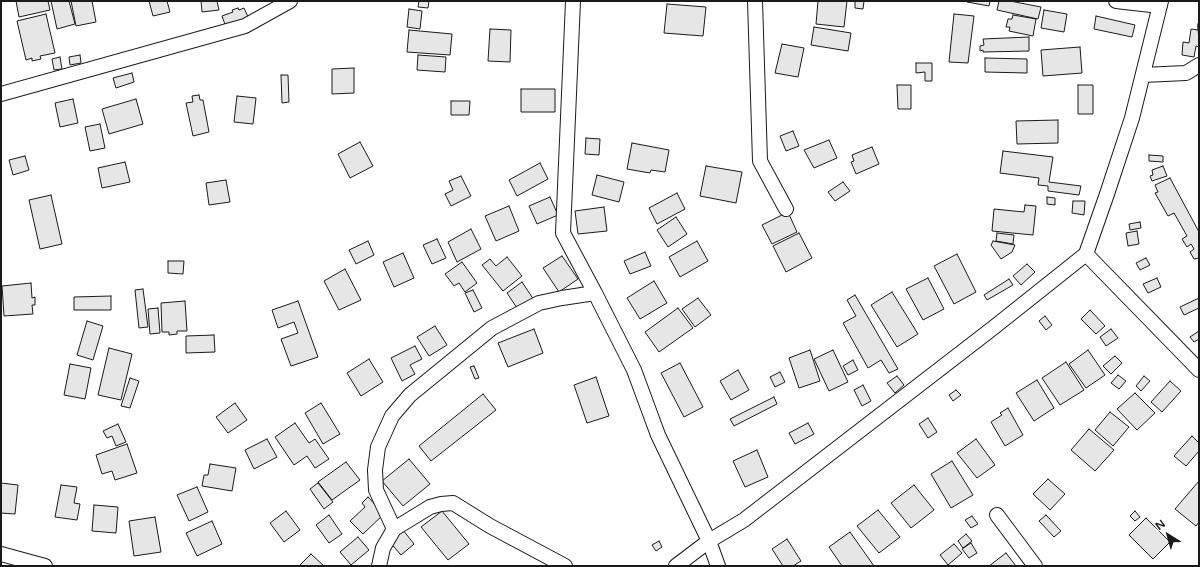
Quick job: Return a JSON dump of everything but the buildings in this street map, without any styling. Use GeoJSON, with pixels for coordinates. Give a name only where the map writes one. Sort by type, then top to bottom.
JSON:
{"type":"FeatureCollection","features":[{"type":"Feature","properties":{"kind":"street"},"geometry":{"type":"LineString","coordinates":[[1,94],[245,26],[290,1]]}},
{"type":"Feature","properties":{"kind":"street"},"geometry":{"type":"LineString","coordinates":[[573,1],[564,234],[596,293],[634,370],[658,435],[709,541],[718,566]]}},
{"type":"Feature","properties":{"kind":"street"},"geometry":{"type":"LineString","coordinates":[[755,1],[760,161],[786,208]]}},
{"type":"Feature","properties":{"kind":"street"},"geometry":{"type":"LineString","coordinates":[[676,566],[709,541],[744,520],[993,328],[1086,254],[1132,118],[1161,4],[1116,1]]}},
{"type":"Feature","properties":{"kind":"street"},"geometry":{"type":"LineString","coordinates":[[1143,75],[1186,73],[1199,65]]}},
{"type":"Feature","properties":{"kind":"street"},"geometry":{"type":"LineString","coordinates":[[1086,254],[1199,370]]}},
{"type":"Feature","properties":{"kind":"street"},"geometry":{"type":"LineString","coordinates":[[394,529],[376,490],[375,470],[378,447],[392,416],[410,395],[492,328],[539,303],[596,293]]}},
{"type":"Feature","properties":{"kind":"street"},"geometry":{"type":"LineString","coordinates":[[379,566],[383,548],[394,529],[430,507],[441,504],[453,504],[490,526],[565,566]]}},
{"type":"Feature","properties":{"kind":"street"},"geometry":{"type":"LineString","coordinates":[[997,515],[1035,566]]}},
{"type":"Feature","properties":{"kind":"street"},"geometry":{"type":"LineString","coordinates":[[1,554],[45,566]]}}]}
